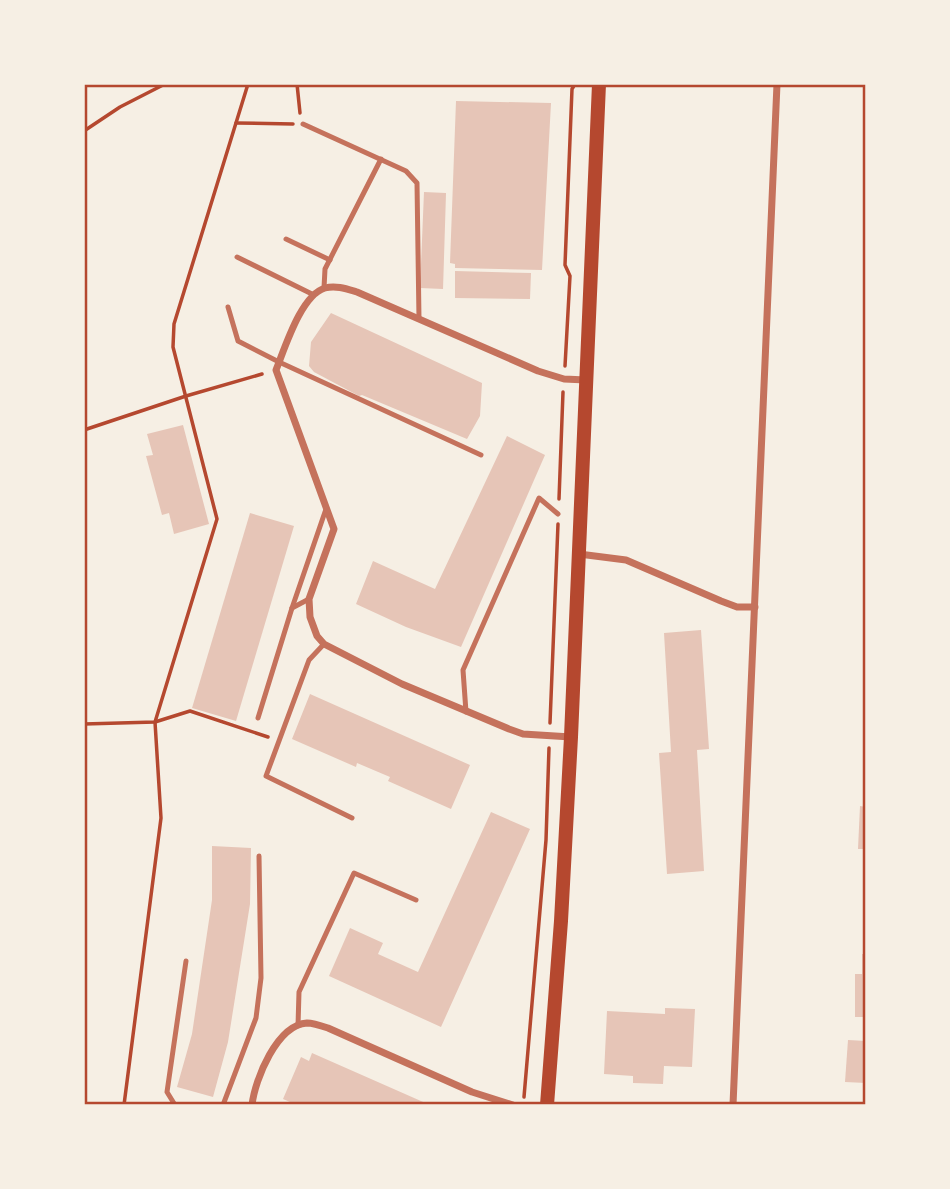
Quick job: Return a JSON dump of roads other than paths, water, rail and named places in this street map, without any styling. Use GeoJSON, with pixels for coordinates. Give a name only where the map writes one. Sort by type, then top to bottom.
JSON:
{"type":"FeatureCollection","features":[{"type":"Feature","properties":{"kind":"main road"},"geometry":{"type":"LineString","coordinates":[[547,1105],[571,737],[599,84]]}},
{"type":"Feature","properties":{"kind":"street"},"geometry":{"type":"LineString","coordinates":[[733,1105],[777,84]]}},
{"type":"Feature","properties":{"kind":"street"},"geometry":{"type":"LineString","coordinates":[[571,737],[523,734],[466,712],[402,684],[324,644],[317,636],[310,617],[309,599],[334,529],[278,366],[306,301],[324,288],[337,287],[357,292],[538,371],[564,379],[586,380]]}},
{"type":"Feature","properties":{"kind":"street"},"geometry":{"type":"LineString","coordinates":[[579,554],[626,560],[737,607],[755,607]]}},
{"type":"Feature","properties":{"kind":"street"},"geometry":{"type":"LineString","coordinates":[[251,1105],[253,1091],[276,1042],[290,1029],[307,1023],[328,1028],[472,1092],[513,1105]]}},
{"type":"Feature","properties":{"kind":"lane"},"geometry":{"type":"LineString","coordinates":[[303,124],[407,171],[417,183],[419,319]]}},
{"type":"Feature","properties":{"kind":"lane"},"geometry":{"type":"LineString","coordinates":[[324,288],[325,269],[381,159]]}},
{"type":"Feature","properties":{"kind":"lane"},"geometry":{"type":"LineString","coordinates":[[286,239],[330,260]]}},
{"type":"Feature","properties":{"kind":"lane"},"geometry":{"type":"LineString","coordinates":[[237,257],[314,295]]}},
{"type":"Feature","properties":{"kind":"lane"},"geometry":{"type":"LineString","coordinates":[[228,307],[238,341],[278,366],[481,455]]}},
{"type":"Feature","properties":{"kind":"lane"},"geometry":{"type":"LineString","coordinates":[[466,712],[463,670],[539,498],[558,514]]}},
{"type":"Feature","properties":{"kind":"lane"},"geometry":{"type":"LineString","coordinates":[[258,718],[326,509]]}},
{"type":"Feature","properties":{"kind":"lane"},"geometry":{"type":"LineString","coordinates":[[292,608],[309,599]]}},
{"type":"Feature","properties":{"kind":"lane"},"geometry":{"type":"LineString","coordinates":[[324,644],[309,660],[266,776],[352,818]]}},
{"type":"Feature","properties":{"kind":"lane"},"geometry":{"type":"LineString","coordinates":[[223,1105],[256,1018],[261,978],[259,856]]}},
{"type":"Feature","properties":{"kind":"lane"},"geometry":{"type":"LineString","coordinates":[[298,1026],[299,992],[354,873],[416,900]]}},
{"type":"Feature","properties":{"kind":"lane"},"geometry":{"type":"LineString","coordinates":[[175,1105],[167,1092],[186,961]]}}]}
